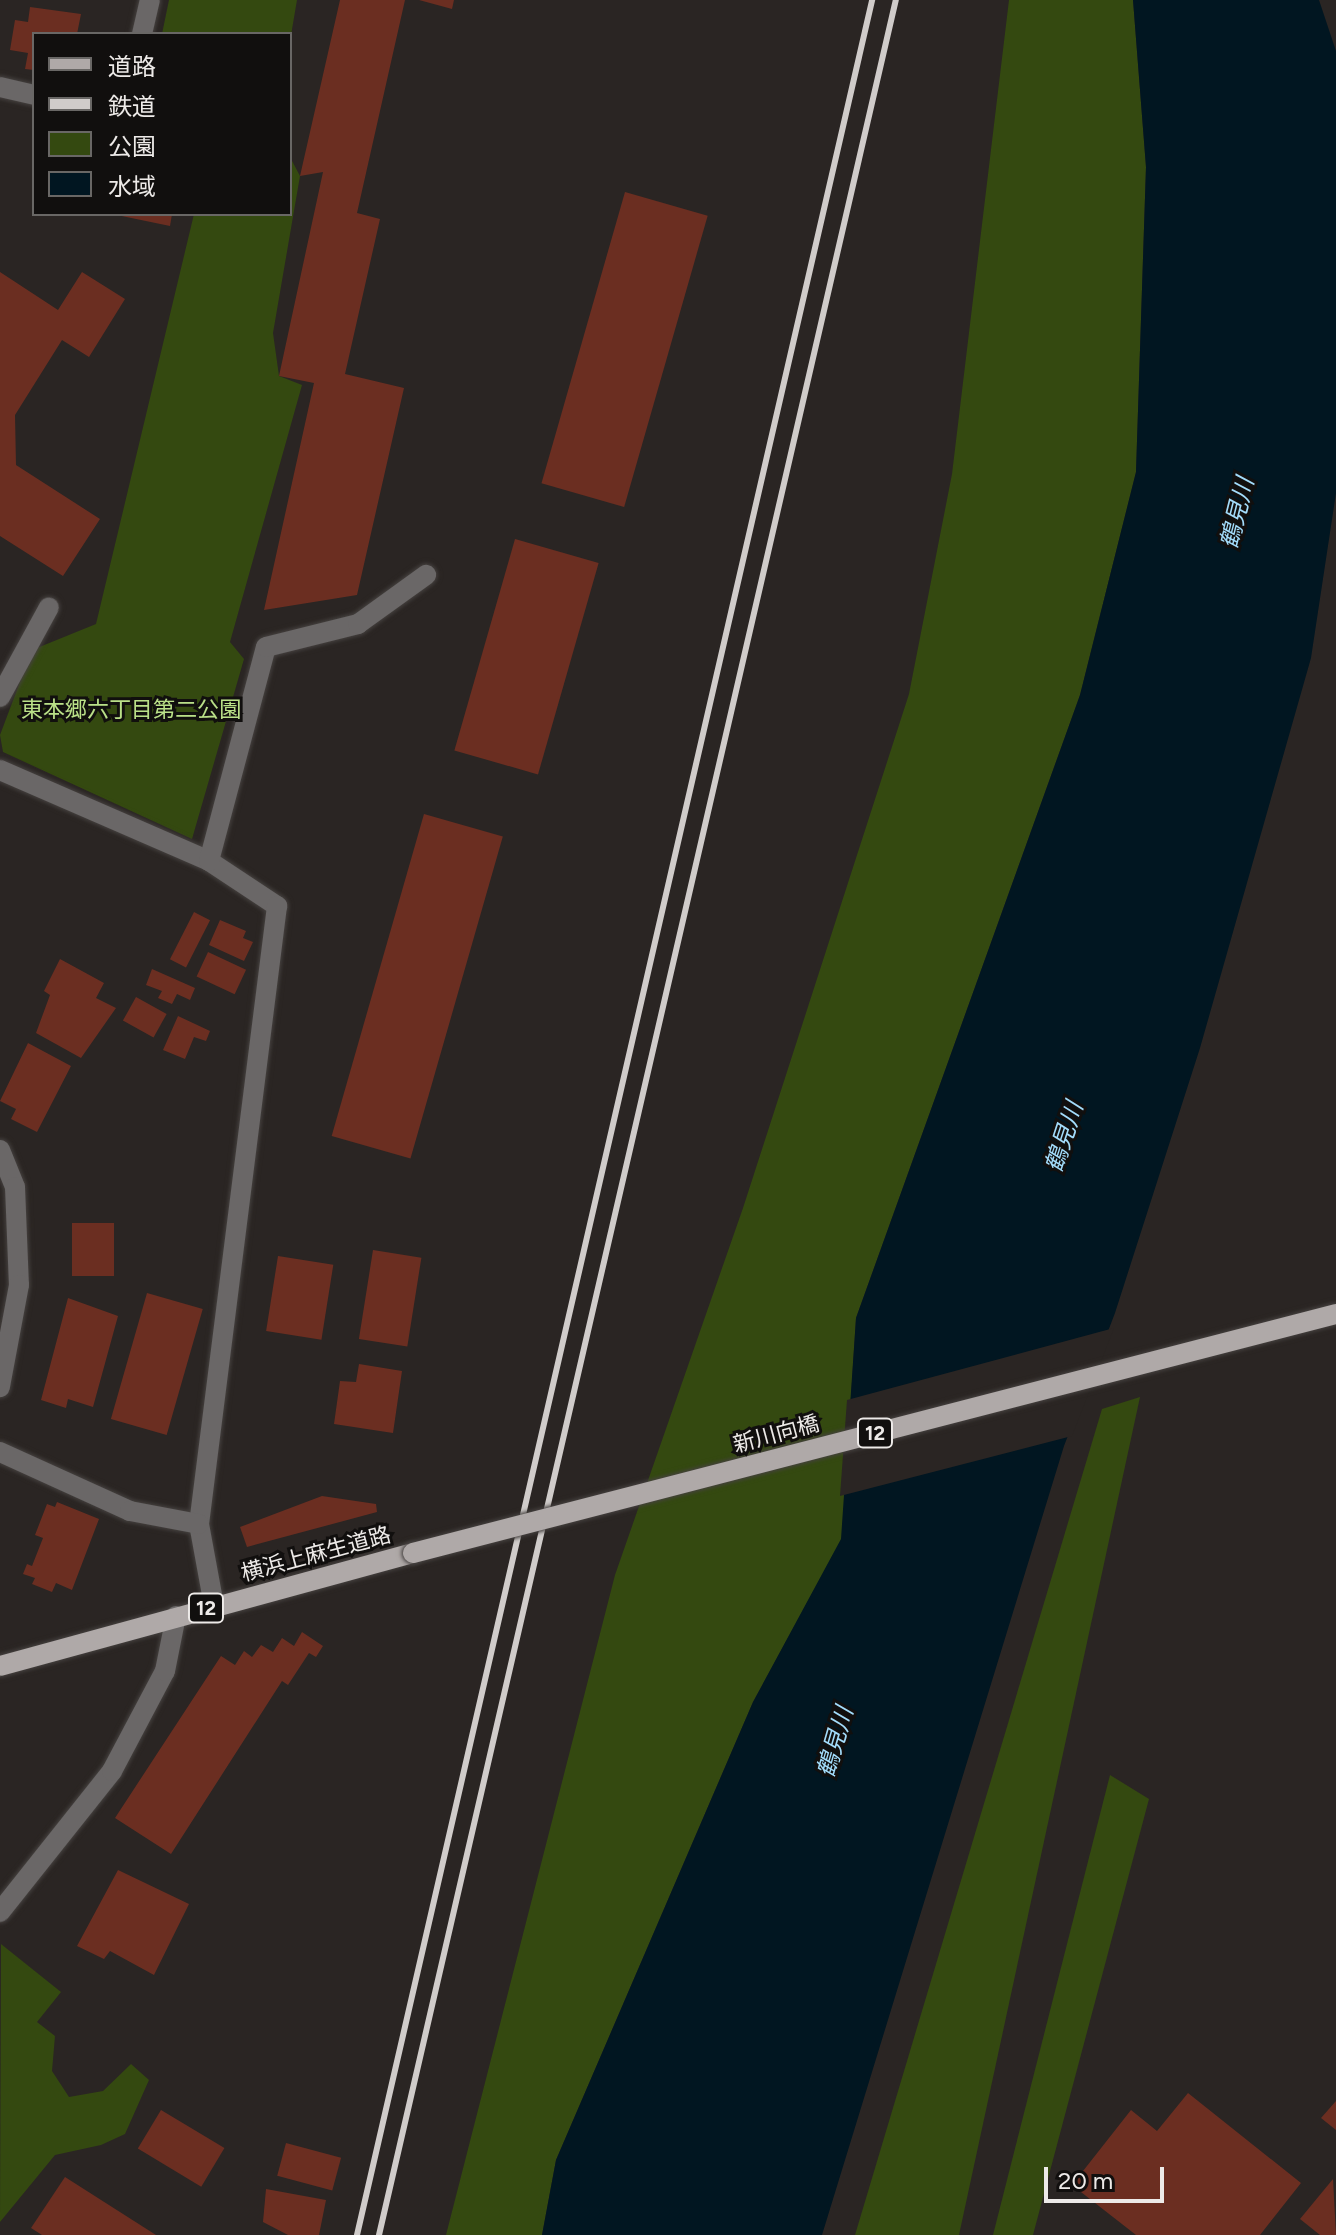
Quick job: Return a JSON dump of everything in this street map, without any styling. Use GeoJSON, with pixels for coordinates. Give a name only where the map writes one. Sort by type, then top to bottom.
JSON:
{"type":"FeatureCollection","features":[{"type":"Feature","properties":{"kind":"main road","name":"新川向橋"},"geometry":{"type":"LineString","coordinates":[[413,1553],[1336,1314]]}},
{"type":"Feature","properties":{"kind":"main road","name":"横浜上麻生道路"},"geometry":{"type":"LineString","coordinates":[[0,1666],[413,1553]]}},
{"type":"Feature","properties":{"kind":"street"},"geometry":{"type":"LineString","coordinates":[[142,32],[150,0]]}},
{"type":"Feature","properties":{"kind":"street"},"geometry":{"type":"LineString","coordinates":[[0,87],[32,95]]}},
{"type":"Feature","properties":{"kind":"street"},"geometry":{"type":"LineString","coordinates":[[209,861],[266,647],[358,624],[426,575]]}},
{"type":"Feature","properties":{"kind":"street"},"geometry":{"type":"LineString","coordinates":[[0,697],[49,607]]}},
{"type":"Feature","properties":{"kind":"street"},"geometry":{"type":"LineString","coordinates":[[0,770],[209,861],[277,906],[199,1524],[214,1606]]}},
{"type":"Feature","properties":{"kind":"street"},"geometry":{"type":"LineString","coordinates":[[0,1150],[15,1187],[19,1285],[0,1387]]}},
{"type":"Feature","properties":{"kind":"street"},"geometry":{"type":"LineString","coordinates":[[0,1452],[130,1511],[199,1524]]}},
{"type":"Feature","properties":{"kind":"street"},"geometry":{"type":"LineString","coordinates":[[0,1912],[112,1771],[165,1671],[176,1616]]}},
{"type":"Feature","properties":{"kind":"green space"},"geometry":{"type":"Polygon","coordinates":[[[169,0],[297,0],[292,32],[162,32],[169,0]]]}},
{"type":"Feature","properties":{"kind":"green space"},"geometry":{"type":"Polygon","coordinates":[[[1009,0],[1133,0],[1146,167],[1136,472],[1080,695],[856,1318],[842,1539],[753,1702],[556,2160],[542,2235],[446,2235],[615,1575],[743,1208],[909,694],[952,474],[1009,0]]]}},
{"type":"Feature","properties":{"kind":"green space","name":"東本郷六丁目第二公園"},"geometry":{"type":"Polygon","coordinates":[[[292,161],[300,176],[273,333],[279,376],[302,385],[230,642],[244,659],[192,839],[3,752],[0,735],[32,650],[96,624],[194,216],[292,216],[292,161]]]}},
{"type":"Feature","properties":{"kind":"green space"},"geometry":{"type":"Polygon","coordinates":[[[1140,1397],[959,2235],[855,2235],[1102,1409],[1140,1397]]]}},
{"type":"Feature","properties":{"kind":"green space"},"geometry":{"type":"Polygon","coordinates":[[[1110,1775],[1149,1799],[1033,2235],[993,2235],[1110,1775]]]}},
{"type":"Feature","properties":{"kind":"green space"},"geometry":{"type":"Polygon","coordinates":[[[1,1944],[61,1992],[37,2022],[55,2036],[52,2071],[69,2097],[103,2091],[131,2064],[149,2080],[125,2134],[101,2145],[55,2155],[0,2222],[1,1944]]]}},
{"type":"Feature","properties":{"kind":"water","name":"鶴見川"},"geometry":{"type":"Polygon","coordinates":[[[1133,0],[1319,0],[1336,51],[1336,493],[1311,658],[1200,1048],[1115,1313],[1064,1446],[822,2235],[542,2235],[556,2160],[753,1702],[841,1539],[856,1318],[1080,695],[1136,472],[1146,167],[1133,0]]]}},
{"type":"Feature","properties":{"kind":"pier"},"geometry":{"type":"Polygon","coordinates":[[[1114,1328],[1072,1436],[840,1496],[847,1400],[1114,1328]]]}},
{"type":"Feature","properties":{"kind":"building"},"geometry":{"type":"Polygon","coordinates":[[[340,0],[405,0],[357,213],[380,219],[345,374],[404,388],[357,595],[264,610],[314,383],[279,376],[323,172],[300,176],[340,0]]]}},
{"type":"Feature","properties":{"kind":"building"},"geometry":{"type":"Polygon","coordinates":[[[419,0],[454,0],[452,9],[419,0]]]}},
{"type":"Feature","properties":{"kind":"building"},"geometry":{"type":"Polygon","coordinates":[[[30,7],[81,14],[77,32],[32,32],[32,70],[25,69],[28,53],[10,50],[15,20],[28,22],[30,7]]]}},
{"type":"Feature","properties":{"kind":"building"},"geometry":{"type":"Polygon","coordinates":[[[625,192],[708,216],[624,507],[541,483],[625,192]]]}},
{"type":"Feature","properties":{"kind":"building"},"geometry":{"type":"Polygon","coordinates":[[[122,216],[172,216],[170,226],[122,216]]]}},
{"type":"Feature","properties":{"kind":"building"},"geometry":{"type":"Polygon","coordinates":[[[0,272],[58,310],[82,272],[125,299],[89,357],[62,340],[15,415],[16,465],[100,519],[63,576],[0,536],[0,272]]]}},
{"type":"Feature","properties":{"kind":"building"},"geometry":{"type":"Polygon","coordinates":[[[515,539],[599,563],[538,774],[454,750],[515,539]]]}},
{"type":"Feature","properties":{"kind":"building"},"geometry":{"type":"Polygon","coordinates":[[[424,814],[503,837],[410,1159],[332,1136],[424,814]]]}},
{"type":"Feature","properties":{"kind":"building"},"geometry":{"type":"Polygon","coordinates":[[[194,912],[210,920],[186,967],[170,959],[194,912]]]}},
{"type":"Feature","properties":{"kind":"building"},"geometry":{"type":"Polygon","coordinates":[[[220,920],[246,931],[243,938],[253,942],[244,961],[209,945],[220,920]]]}},
{"type":"Feature","properties":{"kind":"building"},"geometry":{"type":"Polygon","coordinates":[[[208,952],[246,970],[235,994],[197,976],[208,952]]]}},
{"type":"Feature","properties":{"kind":"building"},"geometry":{"type":"Polygon","coordinates":[[[60,959],[104,983],[96,998],[116,1008],[81,1058],[36,1033],[50,995],[44,991],[60,959]]]}},
{"type":"Feature","properties":{"kind":"building"},"geometry":{"type":"Polygon","coordinates":[[[152,969],[195,988],[190,1000],[177,994],[172,1004],[158,998],[162,991],[146,985],[152,969]]]}},
{"type":"Feature","properties":{"kind":"building"},"geometry":{"type":"Polygon","coordinates":[[[136,997],[167,1014],[154,1038],[123,1021],[136,997]]]}},
{"type":"Feature","properties":{"kind":"building"},"geometry":{"type":"Polygon","coordinates":[[[178,1016],[210,1031],[206,1041],[194,1037],[185,1059],[163,1050],[178,1016]]]}},
{"type":"Feature","properties":{"kind":"building"},"geometry":{"type":"Polygon","coordinates":[[[28,1043],[71,1066],[37,1132],[11,1119],[16,1109],[0,1101],[28,1043]]]}},
{"type":"Feature","properties":{"kind":"building"},"geometry":{"type":"Polygon","coordinates":[[[72,1223],[114,1223],[114,1276],[72,1276],[72,1223]]]}},
{"type":"Feature","properties":{"kind":"building"},"geometry":{"type":"Polygon","coordinates":[[[373,1250],[421,1258],[407,1347],[359,1339],[373,1250]]]}},
{"type":"Feature","properties":{"kind":"building"},"geometry":{"type":"Polygon","coordinates":[[[278,1256],[333,1265],[321,1340],[266,1331],[278,1256]]]}},
{"type":"Feature","properties":{"kind":"building"},"geometry":{"type":"Polygon","coordinates":[[[147,1293],[203,1309],[167,1435],[111,1419],[147,1293]]]}},
{"type":"Feature","properties":{"kind":"building"},"geometry":{"type":"Polygon","coordinates":[[[68,1298],[118,1316],[93,1407],[68,1399],[66,1408],[41,1400],[68,1298]]]}},
{"type":"Feature","properties":{"kind":"building"},"geometry":{"type":"Polygon","coordinates":[[[359,1364],[402,1371],[393,1433],[334,1424],[340,1381],[356,1382],[359,1364]]]}},
{"type":"Feature","properties":{"kind":"building"},"geometry":{"type":"Polygon","coordinates":[[[322,1496],[376,1504],[377,1512],[247,1547],[240,1527],[322,1496]]]}},
{"type":"Feature","properties":{"kind":"building"},"geometry":{"type":"Polygon","coordinates":[[[57,1502],[99,1519],[72,1590],[56,1583],[52,1592],[32,1584],[35,1578],[23,1574],[27,1564],[32,1566],[43,1538],[35,1535],[47,1504],[55,1507],[57,1502]]]}},
{"type":"Feature","properties":{"kind":"building"},"geometry":{"type":"Polygon","coordinates":[[[302,1632],[323,1646],[316,1657],[309,1653],[288,1685],[282,1681],[171,1854],[115,1818],[221,1656],[235,1665],[244,1651],[252,1657],[261,1645],[273,1652],[282,1638],[294,1646],[302,1632]]]}},
{"type":"Feature","properties":{"kind":"building"},"geometry":{"type":"Polygon","coordinates":[[[118,1870],[189,1904],[154,1975],[110,1951],[104,1959],[77,1946],[118,1870]]]}},
{"type":"Feature","properties":{"kind":"building"},"geometry":{"type":"Polygon","coordinates":[[[1188,2093],[1301,2183],[1260,2235],[1136,2235],[1072,2185],[1131,2110],[1157,2131],[1188,2093]]]}},
{"type":"Feature","properties":{"kind":"building"},"geometry":{"type":"Polygon","coordinates":[[[1336,2101],[1336,2130],[1321,2118],[1336,2101]]]}},
{"type":"Feature","properties":{"kind":"building"},"geometry":{"type":"Polygon","coordinates":[[[161,2110],[224,2148],[201,2187],[138,2149],[161,2110]]]}},
{"type":"Feature","properties":{"kind":"building"},"geometry":{"type":"Polygon","coordinates":[[[286,2143],[341,2158],[332,2191],[277,2176],[286,2143]]]}},
{"type":"Feature","properties":{"kind":"building"},"geometry":{"type":"Polygon","coordinates":[[[65,2177],[156,2235],[42,2235],[31,2228],[65,2177]]]}},
{"type":"Feature","properties":{"kind":"building"},"geometry":{"type":"Polygon","coordinates":[[[1333,2179],[1336,2235],[1320,2235],[1300,2219],[1333,2179]]]}},
{"type":"Feature","properties":{"kind":"building"},"geometry":{"type":"Polygon","coordinates":[[[266,2189],[326,2200],[319,2235],[288,2235],[263,2222],[266,2189]]]}},
{"type":"Feature","properties":{"kind":"railway"},"geometry":{"type":"LineString","coordinates":[[357,2235],[872,0]]}},
{"type":"Feature","properties":{"kind":"railway"},"geometry":{"type":"LineString","coordinates":[[379,2235],[896,0]]}}]}
